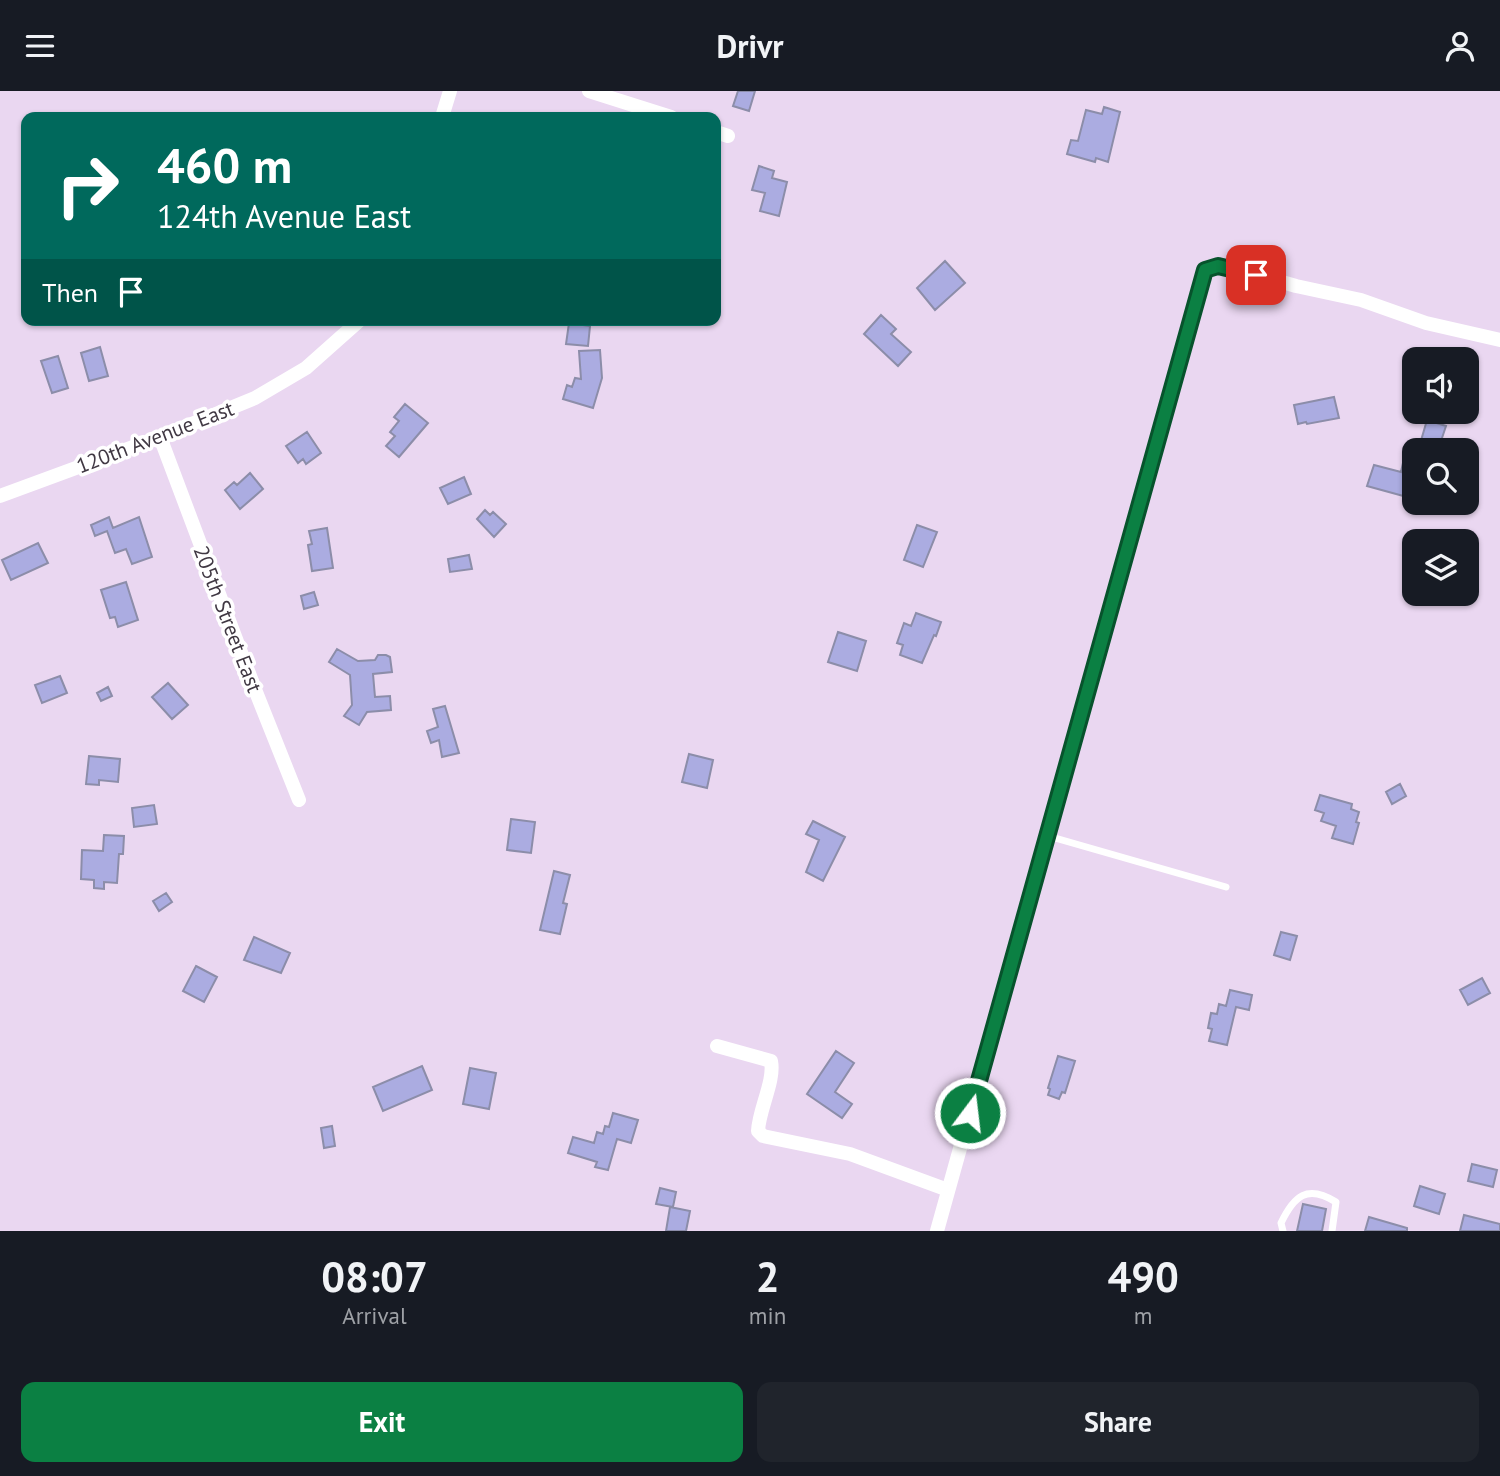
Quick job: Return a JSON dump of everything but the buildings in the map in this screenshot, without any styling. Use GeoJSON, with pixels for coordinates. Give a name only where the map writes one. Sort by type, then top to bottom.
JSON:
{"type":"FeatureCollection","features":[{"type":"Feature","properties":{"kind":"street"},"geometry":{"type":"LineString","coordinates":[[444,112],[450,91]]}},
{"type":"Feature","properties":{"kind":"street"},"geometry":{"type":"LineString","coordinates":[[589,91],[655,112]]}},
{"type":"Feature","properties":{"kind":"street"},"geometry":{"type":"LineString","coordinates":[[937,1231],[1205,270],[1218,266],[1237,269],[1296,286],[1361,300],[1426,323],[1500,339]]}},
{"type":"Feature","properties":{"kind":"street","name":"120th Avenue East"},"geometry":{"type":"LineString","coordinates":[[0,496],[160,437],[255,398],[306,369],[353,326]]}},
{"type":"Feature","properties":{"kind":"street","name":"205th Street East"},"geometry":{"type":"LineString","coordinates":[[160,437],[299,800]]}},
{"type":"Feature","properties":{"kind":"street"},"geometry":{"type":"LineString","coordinates":[[717,1046],[771,1061],[770,1076],[758,1122],[758,1131],[763,1136],[850,1154],[948,1190]]}},
{"type":"Feature","properties":{"kind":"lane"},"geometry":{"type":"LineString","coordinates":[[1047,836],[1226,887]]}},
{"type":"Feature","properties":{"kind":"lane"},"geometry":{"type":"LineString","coordinates":[[1283,1231],[1281,1223],[1291,1204],[1303,1194],[1324,1194],[1336,1202],[1332,1231]]}},
{"type":"Feature","properties":{"kind":"route"},"geometry":{"type":"LineString","coordinates":[[970,1113],[1205,270],[1218,266],[1256,275]]}}]}
